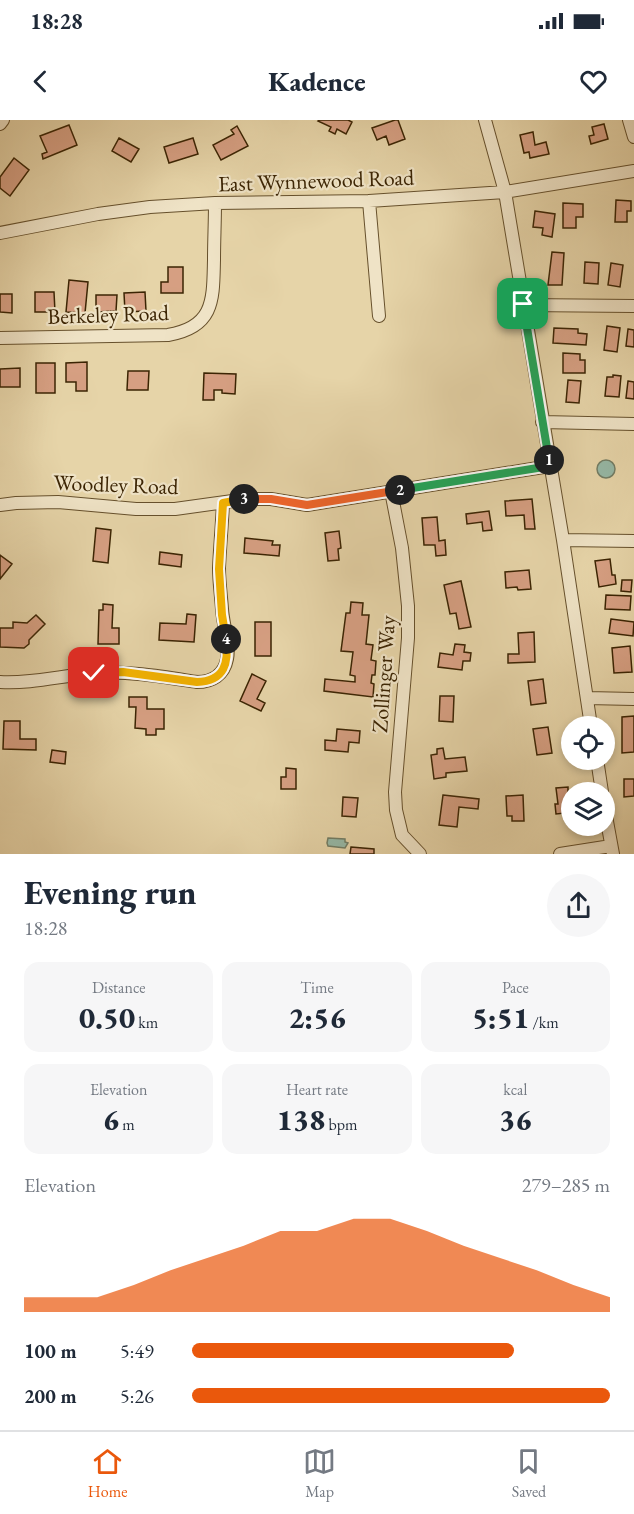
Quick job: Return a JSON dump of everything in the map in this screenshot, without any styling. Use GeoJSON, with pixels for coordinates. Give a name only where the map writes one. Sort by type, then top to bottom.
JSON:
{"type":"FeatureCollection","features":[{"type":"Feature","properties":{"kind":"street"},"geometry":{"type":"LineString","coordinates":[[0,124],[3,120]]}},
{"type":"Feature","properties":{"kind":"street"},"geometry":{"type":"LineString","coordinates":[[485,120],[505,192],[563,540],[590,716]]}},
{"type":"Feature","properties":{"kind":"street"},"geometry":{"type":"LineString","coordinates":[[629,120],[634,137]]}},
{"type":"Feature","properties":{"kind":"street","name":"East Wynnewood Road"},"geometry":{"type":"LineString","coordinates":[[0,233],[98,214],[150,207],[215,203],[369,201],[505,192],[634,171]]}},
{"type":"Feature","properties":{"kind":"street"},"geometry":{"type":"LineString","coordinates":[[369,201],[379,316]]}},
{"type":"Feature","properties":{"kind":"street","name":"Berkeley Road"},"geometry":{"type":"LineString","coordinates":[[0,338],[168,335],[190,329],[207,312],[213,295],[215,203]]}},
{"type":"Feature","properties":{"kind":"street"},"geometry":{"type":"LineString","coordinates":[[523,304],[634,306]]}},
{"type":"Feature","properties":{"kind":"street"},"geometry":{"type":"LineString","coordinates":[[542,422],[634,424]]}},
{"type":"Feature","properties":{"kind":"street","name":"Woodley Road"},"geometry":{"type":"LineString","coordinates":[[0,504],[58,502],[136,509],[175,509],[247,499],[271,499],[307,505],[550,466]]}},
{"type":"Feature","properties":{"kind":"street","name":"Zollinger Way"},"geometry":{"type":"LineString","coordinates":[[391,491],[402,548],[408,606],[408,638],[395,792],[396,810],[402,835],[420,854]]}},
{"type":"Feature","properties":{"kind":"street"},"geometry":{"type":"LineString","coordinates":[[0,682],[17,683],[94,673],[123,672],[197,682],[217,678],[227,659],[219,569],[223,503]]}},
{"type":"Feature","properties":{"kind":"street"},"geometry":{"type":"LineString","coordinates":[[563,540],[634,541]]}},
{"type":"Feature","properties":{"kind":"street"},"geometry":{"type":"LineString","coordinates":[[587,698],[634,699]]}},
{"type":"Feature","properties":{"kind":"street"},"geometry":{"type":"LineString","coordinates":[[560,854],[612,850]]}},
{"type":"Feature","properties":{"kind":"shaded area"},"geometry":{"type":"Polygon","coordinates":[[[606,460],[612,463],[615,469],[612,475],[606,478],[600,475],[597,469],[600,463],[606,460]]]}},
{"type":"Feature","properties":{"kind":"shaded area"},"geometry":{"type":"Polygon","coordinates":[[[328,838],[345,839],[348,843],[345,848],[328,846],[328,838]]]}},
{"type":"Feature","properties":{"kind":"building"},"geometry":{"type":"Polygon","coordinates":[[[319,120],[352,122],[346,134],[337,129],[335,134],[329,131],[331,127],[319,120]]]}},
{"type":"Feature","properties":{"kind":"building"},"geometry":{"type":"Polygon","coordinates":[[[398,120],[405,139],[389,145],[386,136],[377,140],[372,128],[398,120]]]}},
{"type":"Feature","properties":{"kind":"building"},"geometry":{"type":"Polygon","coordinates":[[[604,124],[608,139],[591,144],[589,136],[594,135],[592,127],[604,124]]]}},
{"type":"Feature","properties":{"kind":"building"},"geometry":{"type":"Polygon","coordinates":[[[69,125],[77,145],[43,159],[42,154],[47,152],[40,136],[69,125]]]}},
{"type":"Feature","properties":{"kind":"building"},"geometry":{"type":"Polygon","coordinates":[[[237,126],[248,146],[221,160],[213,145],[234,134],[231,130],[237,126]]]}},
{"type":"Feature","properties":{"kind":"building"},"geometry":{"type":"Polygon","coordinates":[[[533,132],[535,145],[546,142],[549,154],[530,158],[529,152],[524,153],[520,135],[533,132]]]}},
{"type":"Feature","properties":{"kind":"building"},"geometry":{"type":"Polygon","coordinates":[[[119,138],[139,149],[131,162],[112,151],[119,138]]]}},
{"type":"Feature","properties":{"kind":"building"},"geometry":{"type":"Polygon","coordinates":[[[193,138],[198,154],[169,163],[164,147],[193,138]]]}},
{"type":"Feature","properties":{"kind":"building"},"geometry":{"type":"Polygon","coordinates":[[[14,158],[29,170],[10,196],[0,188],[0,177],[14,158]]]}},
{"type":"Feature","properties":{"kind":"building"},"geometry":{"type":"Polygon","coordinates":[[[616,200],[631,201],[631,211],[627,211],[627,222],[615,222],[616,200]]]}},
{"type":"Feature","properties":{"kind":"building"},"geometry":{"type":"Polygon","coordinates":[[[563,203],[583,204],[583,217],[576,217],[576,228],[563,228],[563,203]]]}},
{"type":"Feature","properties":{"kind":"building"},"geometry":{"type":"Polygon","coordinates":[[[535,211],[555,214],[552,237],[542,235],[543,228],[533,227],[535,211]]]}},
{"type":"Feature","properties":{"kind":"building"},"geometry":{"type":"Polygon","coordinates":[[[552,252],[564,253],[562,285],[548,285],[552,252]]]}},
{"type":"Feature","properties":{"kind":"building"},"geometry":{"type":"Polygon","coordinates":[[[585,262],[599,263],[598,284],[584,283],[585,262]]]}},
{"type":"Feature","properties":{"kind":"building"},"geometry":{"type":"Polygon","coordinates":[[[611,263],[623,265],[620,287],[608,285],[611,263]]]}},
{"type":"Feature","properties":{"kind":"building"},"geometry":{"type":"Polygon","coordinates":[[[168,267],[183,267],[183,293],[161,293],[161,282],[168,282],[168,267]]]}},
{"type":"Feature","properties":{"kind":"building"},"geometry":{"type":"Polygon","coordinates":[[[69,280],[88,282],[85,313],[66,312],[69,280]]]}},
{"type":"Feature","properties":{"kind":"building"},"geometry":{"type":"Polygon","coordinates":[[[35,292],[54,292],[55,312],[35,312],[35,292]]]}},
{"type":"Feature","properties":{"kind":"building"},"geometry":{"type":"Polygon","coordinates":[[[145,292],[146,311],[125,312],[124,293],[145,292]]]}},
{"type":"Feature","properties":{"kind":"building"},"geometry":{"type":"Polygon","coordinates":[[[0,294],[12,294],[12,313],[0,312],[0,294]]]}},
{"type":"Feature","properties":{"kind":"building"},"geometry":{"type":"Polygon","coordinates":[[[96,295],[117,295],[116,311],[96,312],[96,295]]]}},
{"type":"Feature","properties":{"kind":"building"},"geometry":{"type":"Polygon","coordinates":[[[607,326],[620,328],[617,352],[604,350],[607,326]]]}},
{"type":"Feature","properties":{"kind":"building"},"geometry":{"type":"Polygon","coordinates":[[[554,328],[578,329],[578,333],[587,334],[586,345],[553,343],[554,328]]]}},
{"type":"Feature","properties":{"kind":"building"},"geometry":{"type":"Polygon","coordinates":[[[628,329],[634,330],[634,347],[626,346],[628,329]]]}},
{"type":"Feature","properties":{"kind":"building"},"geometry":{"type":"Polygon","coordinates":[[[563,353],[580,354],[580,360],[585,360],[585,373],[563,373],[563,353]]]}},
{"type":"Feature","properties":{"kind":"building"},"geometry":{"type":"Polygon","coordinates":[[[87,362],[87,391],[76,391],[76,382],[66,382],[66,363],[87,362]]]}},
{"type":"Feature","properties":{"kind":"building"},"geometry":{"type":"Polygon","coordinates":[[[36,363],[55,363],[55,393],[36,393],[36,363]]]}},
{"type":"Feature","properties":{"kind":"building"},"geometry":{"type":"Polygon","coordinates":[[[20,368],[20,387],[0,387],[0,369],[20,368]]]}},
{"type":"Feature","properties":{"kind":"building"},"geometry":{"type":"Polygon","coordinates":[[[128,371],[149,371],[148,390],[127,390],[128,371]]]}},
{"type":"Feature","properties":{"kind":"building"},"geometry":{"type":"Polygon","coordinates":[[[204,373],[236,374],[235,394],[214,390],[214,400],[203,400],[204,373]]]}},
{"type":"Feature","properties":{"kind":"building"},"geometry":{"type":"Polygon","coordinates":[[[613,375],[621,376],[619,397],[605,396],[607,377],[613,377],[613,375]]]}},
{"type":"Feature","properties":{"kind":"building"},"geometry":{"type":"Polygon","coordinates":[[[568,380],[581,381],[579,403],[566,402],[568,380]]]}},
{"type":"Feature","properties":{"kind":"building"},"geometry":{"type":"Polygon","coordinates":[[[628,381],[634,382],[634,399],[626,398],[628,381]]]}},
{"type":"Feature","properties":{"kind":"building"},"geometry":{"type":"Polygon","coordinates":[[[532,499],[535,529],[525,529],[524,515],[506,516],[505,501],[532,499]]]}},
{"type":"Feature","properties":{"kind":"building"},"geometry":{"type":"Polygon","coordinates":[[[489,511],[492,530],[483,531],[482,522],[467,524],[466,514],[489,511]]]}},
{"type":"Feature","properties":{"kind":"building"},"geometry":{"type":"Polygon","coordinates":[[[437,517],[439,541],[445,540],[446,555],[436,556],[435,545],[424,545],[422,518],[437,517]]]}},
{"type":"Feature","properties":{"kind":"building"},"geometry":{"type":"Polygon","coordinates":[[[96,528],[111,530],[108,563],[93,561],[96,528]]]}},
{"type":"Feature","properties":{"kind":"building"},"geometry":{"type":"Polygon","coordinates":[[[339,531],[341,548],[338,549],[339,560],[328,561],[325,533],[339,531]]]}},
{"type":"Feature","properties":{"kind":"building"},"geometry":{"type":"Polygon","coordinates":[[[245,538],[273,541],[272,545],[280,545],[279,556],[244,553],[245,538]]]}},
{"type":"Feature","properties":{"kind":"building"},"geometry":{"type":"Polygon","coordinates":[[[160,552],[182,555],[181,567],[159,564],[160,552]]]}},
{"type":"Feature","properties":{"kind":"building"},"geometry":{"type":"Polygon","coordinates":[[[0,555],[12,564],[0,579],[0,555]]]}},
{"type":"Feature","properties":{"kind":"building"},"geometry":{"type":"Polygon","coordinates":[[[610,559],[616,584],[599,587],[595,561],[610,559]]]}},
{"type":"Feature","properties":{"kind":"building"},"geometry":{"type":"Polygon","coordinates":[[[529,570],[531,589],[506,588],[505,572],[529,570]]]}},
{"type":"Feature","properties":{"kind":"building"},"geometry":{"type":"Polygon","coordinates":[[[622,580],[632,580],[631,592],[621,591],[622,580]]]}},
{"type":"Feature","properties":{"kind":"building"},"geometry":{"type":"Polygon","coordinates":[[[461,581],[471,627],[459,629],[456,613],[450,614],[444,585],[461,581]]]}},
{"type":"Feature","properties":{"kind":"building"},"geometry":{"type":"Polygon","coordinates":[[[606,595],[631,596],[630,610],[605,609],[606,595]]]}},
{"type":"Feature","properties":{"kind":"building"},"geometry":{"type":"Polygon","coordinates":[[[351,602],[363,603],[362,615],[369,615],[366,644],[373,645],[371,660],[376,661],[375,675],[372,675],[371,683],[374,684],[373,697],[324,691],[325,679],[355,682],[355,676],[350,675],[353,652],[341,651],[346,613],[350,613],[351,602]]]}},
{"type":"Feature","properties":{"kind":"building"},"geometry":{"type":"Polygon","coordinates":[[[103,604],[113,605],[112,628],[119,628],[119,644],[98,644],[99,610],[103,610],[103,604]]]}},
{"type":"Feature","properties":{"kind":"building"},"geometry":{"type":"Polygon","coordinates":[[[187,614],[196,615],[194,642],[159,640],[160,623],[186,624],[187,614]]]}},
{"type":"Feature","properties":{"kind":"building"},"geometry":{"type":"Polygon","coordinates":[[[36,615],[45,624],[29,640],[29,644],[24,648],[0,647],[0,628],[13,628],[13,622],[27,623],[36,615]]]}},
{"type":"Feature","properties":{"kind":"building"},"geometry":{"type":"Polygon","coordinates":[[[611,619],[634,622],[633,636],[609,633],[611,619]]]}},
{"type":"Feature","properties":{"kind":"building"},"geometry":{"type":"Polygon","coordinates":[[[255,622],[271,622],[271,656],[255,656],[255,622]]]}},
{"type":"Feature","properties":{"kind":"building"},"geometry":{"type":"Polygon","coordinates":[[[534,632],[535,662],[508,663],[508,654],[519,654],[518,633],[534,632]]]}},
{"type":"Feature","properties":{"kind":"building"},"geometry":{"type":"Polygon","coordinates":[[[455,644],[465,645],[464,652],[471,653],[470,661],[463,661],[462,670],[438,667],[440,653],[453,655],[455,644]]]}},
{"type":"Feature","properties":{"kind":"building"},"geometry":{"type":"Polygon","coordinates":[[[630,646],[632,672],[614,673],[612,648],[630,646]]]}},
{"type":"Feature","properties":{"kind":"building"},"geometry":{"type":"Polygon","coordinates":[[[252,674],[266,681],[257,699],[265,703],[261,711],[240,701],[252,674]]]}},
{"type":"Feature","properties":{"kind":"building"},"geometry":{"type":"Polygon","coordinates":[[[543,679],[546,703],[531,705],[528,681],[543,679]]]}},
{"type":"Feature","properties":{"kind":"building"},"geometry":{"type":"Polygon","coordinates":[[[440,696],[454,696],[453,722],[439,721],[440,696]]]}},
{"type":"Feature","properties":{"kind":"building"},"geometry":{"type":"Polygon","coordinates":[[[129,697],[147,697],[147,709],[164,709],[164,729],[156,729],[156,735],[146,735],[146,729],[135,728],[136,707],[129,707],[129,697]]]}},
{"type":"Feature","properties":{"kind":"building"},"geometry":{"type":"Polygon","coordinates":[[[634,716],[634,752],[622,753],[622,717],[634,716]]]}},
{"type":"Feature","properties":{"kind":"building"},"geometry":{"type":"Polygon","coordinates":[[[4,721],[20,721],[20,739],[36,739],[36,750],[3,749],[4,721]]]}},
{"type":"Feature","properties":{"kind":"building"},"geometry":{"type":"Polygon","coordinates":[[[548,727],[552,753],[537,755],[533,729],[548,727]]]}},
{"type":"Feature","properties":{"kind":"building"},"geometry":{"type":"Polygon","coordinates":[[[337,729],[360,731],[359,743],[349,742],[348,752],[325,750],[325,740],[336,741],[337,729]]]}},
{"type":"Feature","properties":{"kind":"building"},"geometry":{"type":"Polygon","coordinates":[[[443,748],[445,759],[465,757],[467,771],[446,773],[446,777],[434,779],[431,755],[437,754],[437,749],[443,748]]]}},
{"type":"Feature","properties":{"kind":"building"},"geometry":{"type":"Polygon","coordinates":[[[52,750],[66,752],[65,764],[50,762],[52,750]]]}},
{"type":"Feature","properties":{"kind":"building"},"geometry":{"type":"Polygon","coordinates":[[[286,768],[296,769],[296,789],[281,789],[281,777],[286,777],[286,768]]]}},
{"type":"Feature","properties":{"kind":"building"},"geometry":{"type":"Polygon","coordinates":[[[624,779],[634,779],[634,796],[624,797],[624,779]]]}},
{"type":"Feature","properties":{"kind":"building"},"geometry":{"type":"Polygon","coordinates":[[[556,788],[561,788],[561,813],[556,814],[555,804],[558,804],[556,788]]]}},
{"type":"Feature","properties":{"kind":"building"},"geometry":{"type":"Polygon","coordinates":[[[443,795],[479,799],[478,809],[459,807],[457,827],[439,825],[443,795]]]}},
{"type":"Feature","properties":{"kind":"building"},"geometry":{"type":"Polygon","coordinates":[[[523,795],[524,821],[512,821],[512,816],[507,816],[506,796],[523,795]]]}},
{"type":"Feature","properties":{"kind":"building"},"geometry":{"type":"Polygon","coordinates":[[[343,797],[358,798],[356,817],[342,816],[343,797]]]}},
{"type":"Feature","properties":{"kind":"building"},"geometry":{"type":"Polygon","coordinates":[[[351,847],[374,849],[374,854],[350,854],[351,847]]]}},
{"type":"Feature","properties":{"kind":"route"},"geometry":{"type":"LineString","coordinates":[[94,673],[123,672],[197,682],[217,678],[227,659],[219,569],[223,503],[247,499],[271,499],[307,505],[550,466],[523,304]]}}]}
